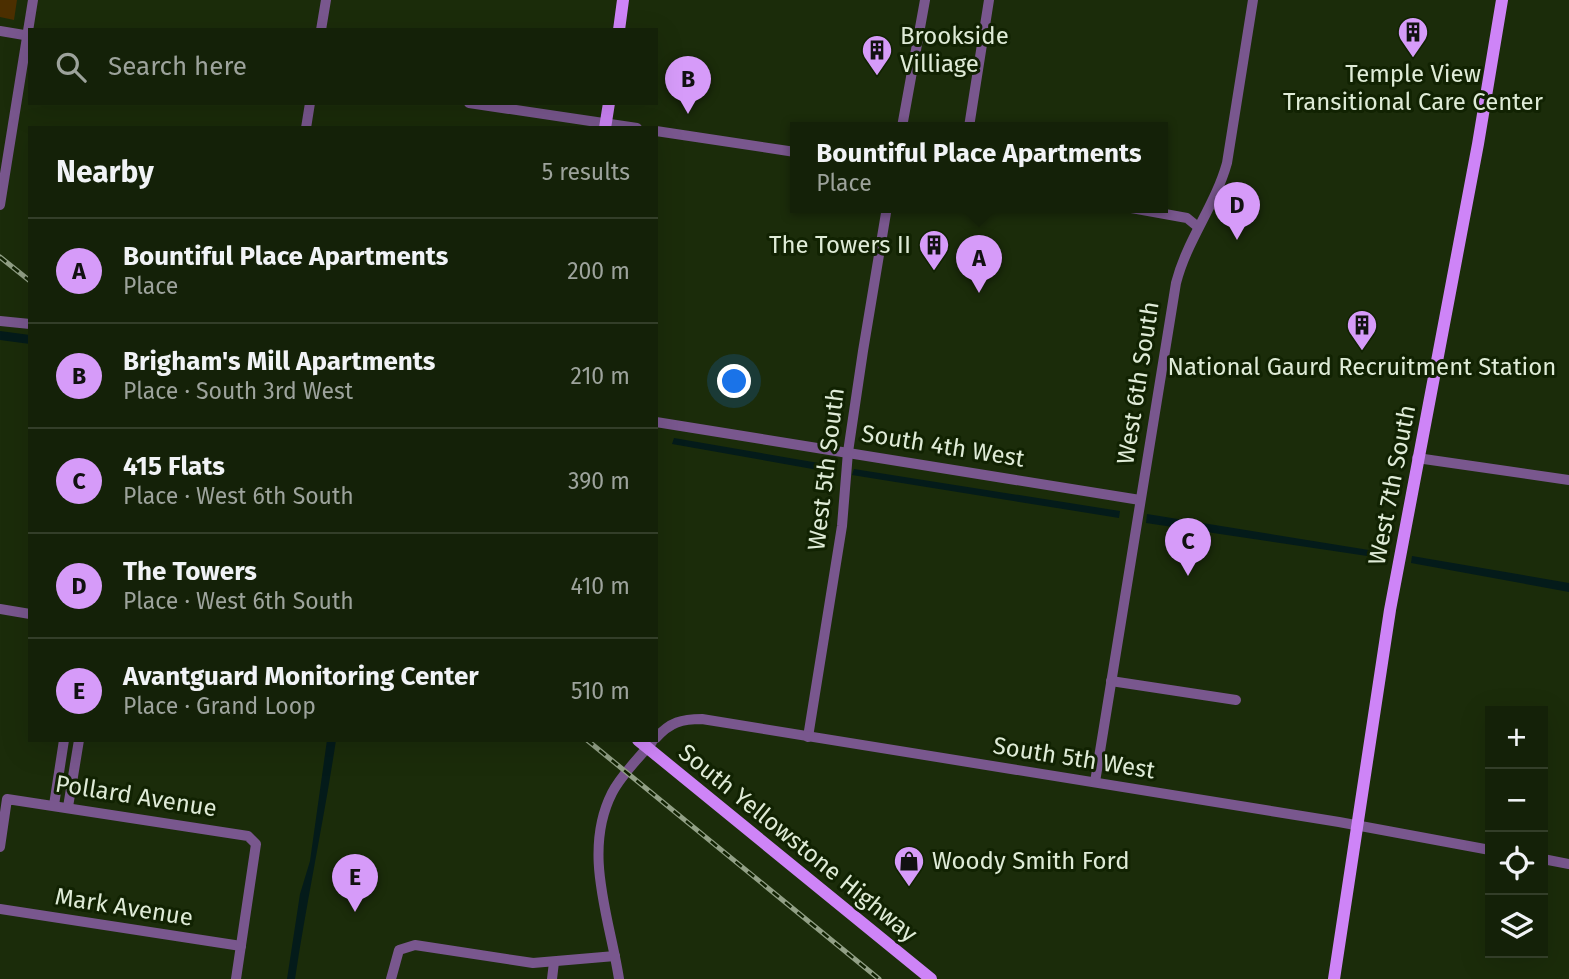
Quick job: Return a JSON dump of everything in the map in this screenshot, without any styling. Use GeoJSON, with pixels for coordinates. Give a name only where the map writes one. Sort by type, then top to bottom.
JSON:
{"type":"FeatureCollection","features":[{"type":"Feature","properties":{"kind":"main road"},"geometry":{"type":"LineString","coordinates":[[619,28],[623,0]]}},
{"type":"Feature","properties":{"kind":"main road","name":"West 7th South"},"geometry":{"type":"LineString","coordinates":[[1334,979],[1356,826],[1417,458],[1478,144],[1502,0]]}},
{"type":"Feature","properties":{"kind":"main road"},"geometry":{"type":"LineString","coordinates":[[606,125],[609,105]]}},
{"type":"Feature","properties":{"kind":"main road","name":"South Yellowstone Highway"},"geometry":{"type":"LineString","coordinates":[[650,742],[931,979]]}},
{"type":"Feature","properties":{"kind":"street"},"geometry":{"type":"LineString","coordinates":[[30,28],[33,0]]}},
{"type":"Feature","properties":{"kind":"street"},"geometry":{"type":"LineString","coordinates":[[321,28],[326,0]]}},
{"type":"Feature","properties":{"kind":"street"},"geometry":{"type":"LineString","coordinates":[[903,122],[925,0]]}},
{"type":"Feature","properties":{"kind":"street"},"geometry":{"type":"LineString","coordinates":[[970,122],[989,0]]}},
{"type":"Feature","properties":{"kind":"street","name":"West 6th South"},"geometry":{"type":"LineString","coordinates":[[1095,782],[1176,283],[1181,262],[1221,186],[1253,0]]}},
{"type":"Feature","properties":{"kind":"street"},"geometry":{"type":"LineString","coordinates":[[0,31],[28,36]]}},
{"type":"Feature","properties":{"kind":"street"},"geometry":{"type":"LineString","coordinates":[[0,205],[28,42]]}},
{"type":"Feature","properties":{"kind":"street"},"geometry":{"type":"LineString","coordinates":[[306,126],[310,105]]}},
{"type":"Feature","properties":{"kind":"street"},"geometry":{"type":"LineString","coordinates":[[481,105],[606,125]]}},
{"type":"Feature","properties":{"kind":"street"},"geometry":{"type":"LineString","coordinates":[[658,131],[790,151]]}},
{"type":"Feature","properties":{"kind":"street","name":"West 5th South"},"geometry":{"type":"LineString","coordinates":[[808,737],[844,507],[848,452],[886,213]]}},
{"type":"Feature","properties":{"kind":"street"},"geometry":{"type":"LineString","coordinates":[[1159,213],[1187,218],[1198,227]]}},
{"type":"Feature","properties":{"kind":"street"},"geometry":{"type":"LineString","coordinates":[[0,321],[28,324]]}},
{"type":"Feature","properties":{"kind":"street","name":"South 4th West"},"geometry":{"type":"LineString","coordinates":[[658,422],[1140,500]]}},
{"type":"Feature","properties":{"kind":"street"},"geometry":{"type":"LineString","coordinates":[[1417,458],[1569,480]]}},
{"type":"Feature","properties":{"kind":"street"},"geometry":{"type":"LineString","coordinates":[[0,609],[28,614]]}},
{"type":"Feature","properties":{"kind":"street"},"geometry":{"type":"LineString","coordinates":[[1111,681],[1236,700]]}},
{"type":"Feature","properties":{"kind":"street","name":"South 5th West"},"geometry":{"type":"LineString","coordinates":[[658,734],[667,726],[689,719],[1095,782],[1485,849]]}},
{"type":"Feature","properties":{"kind":"street"},"geometry":{"type":"LineString","coordinates":[[54,805],[64,742]]}},
{"type":"Feature","properties":{"kind":"street"},"geometry":{"type":"LineString","coordinates":[[68,807],[79,742]]}},
{"type":"Feature","properties":{"kind":"street"},"geometry":{"type":"LineString","coordinates":[[619,979],[600,888],[601,834],[612,791],[648,742]]}},
{"type":"Feature","properties":{"kind":"street","name":"Pollard Avenue"},"geometry":{"type":"LineString","coordinates":[[0,847],[8,799],[239,833],[256,842],[241,946]]}},
{"type":"Feature","properties":{"kind":"street"},"geometry":{"type":"LineString","coordinates":[[1548,860],[1569,864]]}},
{"type":"Feature","properties":{"kind":"street","name":"Mark Avenue"},"geometry":{"type":"LineString","coordinates":[[0,909],[241,946]]}},
{"type":"Feature","properties":{"kind":"street"},"geometry":{"type":"LineString","coordinates":[[391,979],[399,950],[415,945],[533,963],[615,956]]}},
{"type":"Feature","properties":{"kind":"street"},"geometry":{"type":"LineString","coordinates":[[236,979],[241,946]]}},
{"type":"Feature","properties":{"kind":"street"},"geometry":{"type":"LineString","coordinates":[[552,979],[554,962]]}},
{"type":"Feature","properties":{"kind":"shaded area"},"geometry":{"type":"Polygon","coordinates":[[[0,0],[17,0],[14,20],[0,17],[0,0]]]}},
{"type":"Feature","properties":{"kind":"water"},"geometry":{"type":"Polygon","coordinates":[[[0,331],[28,335],[28,344],[0,340],[0,331]]]}},
{"type":"Feature","properties":{"kind":"water"},"geometry":{"type":"Polygon","coordinates":[[[674,438],[836,466],[835,473],[672,444],[674,438]]]}},
{"type":"Feature","properties":{"kind":"water"},"geometry":{"type":"Polygon","coordinates":[[[854,469],[1120,511],[1119,518],[852,475],[854,469]]]}},
{"type":"Feature","properties":{"kind":"water"},"geometry":{"type":"Polygon","coordinates":[[[1147,514],[1375,551],[1374,557],[1146,523],[1147,514]]]}},
{"type":"Feature","properties":{"kind":"water"},"geometry":{"type":"Polygon","coordinates":[[[1412,556],[1569,583],[1569,592],[1411,563],[1412,556]]]}},
{"type":"Feature","properties":{"kind":"water"},"geometry":{"type":"Polygon","coordinates":[[[327,742],[336,742],[295,979],[287,979],[300,894],[310,861],[327,742]]]}},
{"type":"Feature","properties":{"kind":"railway"},"geometry":{"type":"LineString","coordinates":[[0,257],[28,279]]}},
{"type":"Feature","properties":{"kind":"railway"},"geometry":{"type":"LineString","coordinates":[[589,742],[879,979]]}},
{"type":"Feature","properties":{"kind":"place","name":"Temple View Transitional Care Center"},"geometry":{"type":"Point","coordinates":[1413,59]}},
{"type":"Feature","properties":{"kind":"place","name":"Brookside Villiage"},"geometry":{"type":"Point","coordinates":[877,77]}},
{"type":"Feature","properties":{"kind":"place","name":"Brigham's Mill Apartments"},"geometry":{"type":"Point","coordinates":[688,114]}},
{"type":"Feature","properties":{"kind":"place","name":"The Towers"},"geometry":{"type":"Point","coordinates":[1237,240]}},
{"type":"Feature","properties":{"kind":"place","name":"The Towers II"},"geometry":{"type":"Point","coordinates":[934,272]}},
{"type":"Feature","properties":{"kind":"place","name":"Bountiful Place Apartments"},"geometry":{"type":"Point","coordinates":[979,293]}},
{"type":"Feature","properties":{"kind":"place","name":"National Gaurd Recruitment Station"},"geometry":{"type":"Point","coordinates":[1362,352]}},
{"type":"Feature","properties":{"kind":"place","name":"415 Flats"},"geometry":{"type":"Point","coordinates":[1188,576]}},
{"type":"Feature","properties":{"kind":"place","name":"Woody Smith Ford"},"geometry":{"type":"Point","coordinates":[909,888]}},
{"type":"Feature","properties":{"kind":"place","name":"Avantguard Monitoring Center"},"geometry":{"type":"Point","coordinates":[355,912]}}]}
